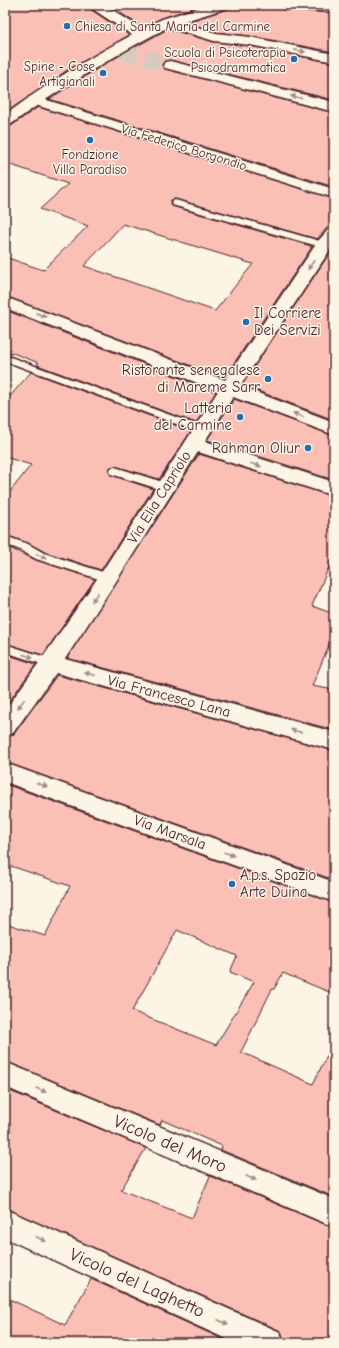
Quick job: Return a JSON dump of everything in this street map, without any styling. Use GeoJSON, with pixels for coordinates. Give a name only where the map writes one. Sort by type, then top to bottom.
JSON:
{"type":"FeatureCollection","features":[{"type":"Feature","properties":{"kind":"street"},"geometry":{"type":"LineString","coordinates":[[96,5],[143,36]]}},
{"type":"Feature","properties":{"kind":"street"},"geometry":{"type":"LineString","coordinates":[[5,122],[34,100],[167,22],[222,5]]}},
{"type":"Feature","properties":{"kind":"street"},"geometry":{"type":"LineString","coordinates":[[288,5],[334,8]]}},
{"type":"Feature","properties":{"kind":"street"},"geometry":{"type":"LineString","coordinates":[[167,22],[214,37],[250,41],[334,58]]}},
{"type":"Feature","properties":{"kind":"street"},"geometry":{"type":"LineString","coordinates":[[170,65],[334,107]]}},
{"type":"Feature","properties":{"kind":"street","name":"Via Federico Borgondio"},"geometry":{"type":"LineString","coordinates":[[34,100],[334,194]]}},
{"type":"Feature","properties":{"kind":"street","name":"Via Elia Capriolo"},"geometry":{"type":"LineString","coordinates":[[5,727],[51,663],[108,578],[197,437],[330,242]]}},
{"type":"Feature","properties":{"kind":"street"},"geometry":{"type":"LineString","coordinates":[[5,302],[334,429]]}},
{"type":"Feature","properties":{"kind":"street"},"geometry":{"type":"LineString","coordinates":[[197,437],[334,489]]}},
{"type":"Feature","properties":{"kind":"street","name":"Via Francesco Lana"},"geometry":{"type":"LineString","coordinates":[[51,663],[334,741]]}},
{"type":"Feature","properties":{"kind":"street","name":"Via Marsala"},"geometry":{"type":"LineString","coordinates":[[5,772],[334,892]]}},
{"type":"Feature","properties":{"kind":"street","name":"Vicolo del Moro"},"geometry":{"type":"LineString","coordinates":[[5,1074],[334,1213]]}},
{"type":"Feature","properties":{"kind":"street","name":"Vicolo del Laghetto"},"geometry":{"type":"LineString","coordinates":[[5,1223],[269,1343]]}},
{"type":"Feature","properties":{"kind":"lane","name":"Via Elia Capriolo"},"geometry":{"type":"LineString","coordinates":[[175,203],[330,242]]}},
{"type":"Feature","properties":{"kind":"lane"},"geometry":{"type":"LineString","coordinates":[[5,358],[197,437]]}},
{"type":"Feature","properties":{"kind":"lane"},"geometry":{"type":"LineString","coordinates":[[115,471],[165,487]]}},
{"type":"Feature","properties":{"kind":"lane"},"geometry":{"type":"LineString","coordinates":[[5,540],[24,547],[40,556],[108,578]]}},
{"type":"Feature","properties":{"kind":"lane","name":"Via Francesco Lana"},"geometry":{"type":"LineString","coordinates":[[5,648],[51,663]]}},
{"type":"Feature","properties":{"kind":"building"},"geometry":{"type":"Polygon","coordinates":[[[5,5],[88,5],[90,9],[129,35],[66,71],[5,113],[5,5]]]}},
{"type":"Feature","properties":{"kind":"building"},"geometry":{"type":"Polygon","coordinates":[[[108,5],[202,5],[162,18],[142,27],[108,5]]]}},
{"type":"Feature","properties":{"kind":"building"},"geometry":{"type":"Polygon","coordinates":[[[230,6],[334,13],[334,52],[250,36],[216,32],[187,22],[227,9],[230,6]]]}},
{"type":"Feature","properties":{"kind":"building"},"geometry":{"type":"Polygon","coordinates":[[[168,29],[214,42],[250,46],[334,63],[334,100],[170,60],[165,61],[162,64],[165,69],[334,113],[334,187],[49,99],[108,62],[168,29]]]}},
{"type":"Feature","properties":{"kind":"building"},"geometry":{"type":"Polygon","coordinates":[[[38,107],[334,199],[334,220],[317,239],[175,199],[171,200],[170,204],[172,206],[312,247],[224,378],[5,296],[5,257],[43,270],[88,226],[40,209],[68,184],[5,163],[5,128],[11,126],[38,107]],[[123,224],[84,266],[215,311],[253,264],[123,224]]]}},
{"type":"Feature","properties":{"kind":"building"},"geometry":{"type":"Polygon","coordinates":[[[331,251],[334,252],[334,420],[242,385],[331,251]]]}},
{"type":"Feature","properties":{"kind":"building"},"geometry":{"type":"Polygon","coordinates":[[[5,310],[216,392],[196,423],[37,365],[39,363],[5,350],[5,310]]]}},
{"type":"Feature","properties":{"kind":"building"},"geometry":{"type":"Polygon","coordinates":[[[31,372],[191,431],[159,479],[115,466],[110,468],[109,471],[111,475],[153,489],[101,570],[45,552],[28,543],[5,535],[5,498],[31,465],[5,457],[5,402],[31,372]]]}},
{"type":"Feature","properties":{"kind":"building"},"geometry":{"type":"Polygon","coordinates":[[[234,399],[334,436],[334,480],[207,440],[234,399]]]}},
{"type":"Feature","properties":{"kind":"building"},"geometry":{"type":"Polygon","coordinates":[[[199,454],[334,497],[334,555],[312,606],[334,614],[334,633],[312,686],[334,690],[334,730],[67,658],[199,454]]]}},
{"type":"Feature","properties":{"kind":"building"},"geometry":{"type":"Polygon","coordinates":[[[5,546],[36,560],[95,579],[43,655],[5,643],[5,546]]]}},
{"type":"Feature","properties":{"kind":"building"},"geometry":{"type":"Polygon","coordinates":[[[5,654],[36,664],[5,707],[5,654]]]}},
{"type":"Feature","properties":{"kind":"building"},"geometry":{"type":"Polygon","coordinates":[[[57,675],[334,751],[334,880],[5,762],[5,737],[14,734],[57,675]]]}},
{"type":"Feature","properties":{"kind":"building"},"geometry":{"type":"Polygon","coordinates":[[[5,784],[334,903],[334,994],[283,973],[274,989],[272,989],[241,1052],[313,1084],[334,1041],[334,1197],[221,1150],[222,1146],[162,1120],[160,1125],[5,1061],[5,923],[45,936],[70,886],[5,864],[5,784]],[[177,930],[132,1011],[216,1045],[254,982],[230,972],[237,956],[177,930]]]}},
{"type":"Feature","properties":{"kind":"building"},"geometry":{"type":"Polygon","coordinates":[[[5,1089],[146,1148],[121,1190],[192,1218],[210,1176],[334,1228],[334,1343],[285,1343],[281,1331],[5,1208],[5,1089]]]}},
{"type":"Feature","properties":{"kind":"building"},"geometry":{"type":"Polygon","coordinates":[[[91,1279],[231,1343],[5,1343],[5,1297],[65,1325],[91,1279]]]}},
{"type":"Feature","properties":{"kind":"tunnel"},"geometry":{"type":"LineString","coordinates":[[122,52],[170,65]]}},
{"type":"Feature","properties":{"kind":"place","name":"Chiesa di Santa Maria del Carmine"},"geometry":{"type":"Point","coordinates":[67,26]}},
{"type":"Feature","properties":{"kind":"place","name":"Scuola di Psicoterapia Psicodrammatica"},"geometry":{"type":"Point","coordinates":[294,59]}},
{"type":"Feature","properties":{"kind":"place","name":"Spine - Cose Artigianali"},"geometry":{"type":"Point","coordinates":[103,73]}},
{"type":"Feature","properties":{"kind":"place","name":"Fondzione Villa Paradiso"},"geometry":{"type":"Point","coordinates":[90,140]}},
{"type":"Feature","properties":{"kind":"place","name":"Il Corriere Dei Servizi"},"geometry":{"type":"Point","coordinates":[246,322]}},
{"type":"Feature","properties":{"kind":"place","name":"Ristorante senegalese di Mareme Sarr"},"geometry":{"type":"Point","coordinates":[268,379]}},
{"type":"Feature","properties":{"kind":"place","name":"Latteria del Carmine"},"geometry":{"type":"Point","coordinates":[240,417]}},
{"type":"Feature","properties":{"kind":"place","name":"Rahman Oliur"},"geometry":{"type":"Point","coordinates":[308,448]}},
{"type":"Feature","properties":{"kind":"place","name":"A.p.s. Spazio Arte Duina"},"geometry":{"type":"Point","coordinates":[232,884]}}]}
